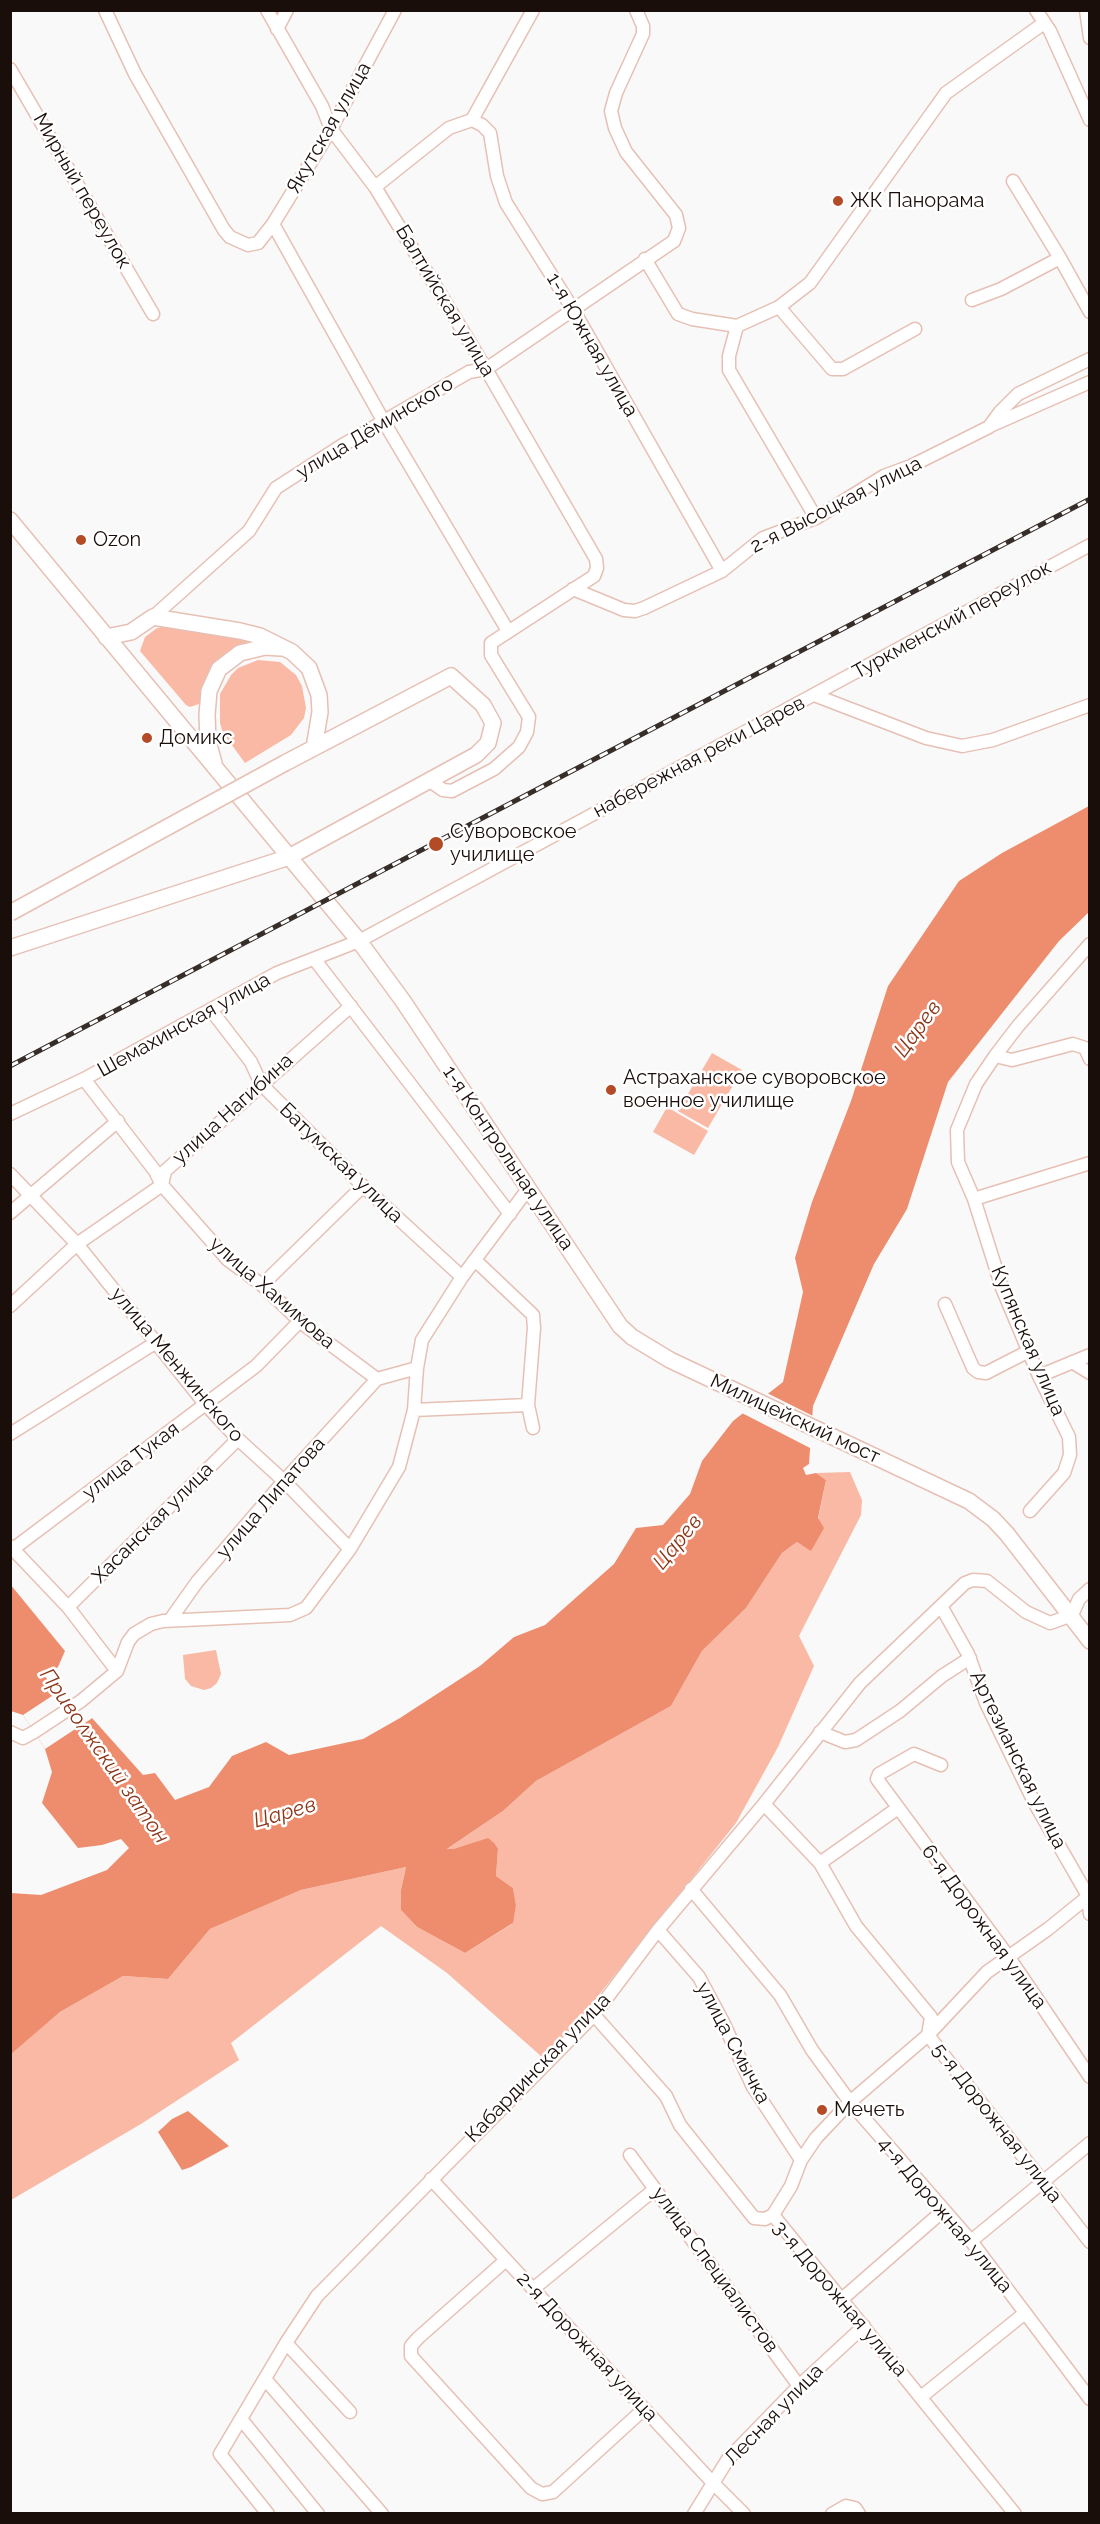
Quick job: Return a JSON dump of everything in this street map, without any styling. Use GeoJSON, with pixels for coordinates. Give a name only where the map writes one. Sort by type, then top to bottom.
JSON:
{"type":"FeatureCollection","features":[{"type":"Feature","properties":{"kind":"main road","name":"1-я Контрольная улица"},"geometry":{"type":"LineString","coordinates":[[10,520],[359,941],[403,1001],[620,1326],[632,1337],[670,1360]]}},
{"type":"Feature","properties":{"kind":"main road"},"geometry":{"type":"LineString","coordinates":[[106,637],[131,632],[153,617],[260,636],[292,652],[309,668],[319,695],[320,712],[314,748]]}},
{"type":"Feature","properties":{"kind":"main road"},"geometry":{"type":"LineString","coordinates":[[216,769],[208,741],[208,703],[213,680],[219,669],[234,656],[253,649],[266,647],[292,652]]}},
{"type":"Feature","properties":{"kind":"main road"},"geometry":{"type":"LineString","coordinates":[[10,913],[285,763],[451,676],[476,697],[493,723],[489,743],[476,755],[289,857],[10,948]]}},
{"type":"Feature","properties":{"kind":"main road"},"geometry":{"type":"LineString","coordinates":[[179,725],[198,716],[208,703]]}},
{"type":"Feature","properties":{"kind":"main road","name":"Милицейский мост"},"geometry":{"type":"LineString","coordinates":[[670,1360],[920,1479],[953,1492],[993,1519],[1072,1616],[1089,1641]]}},
{"type":"Feature","properties":{"kind":"street","name":"Якутская улица"},"geometry":{"type":"LineString","coordinates":[[105,10],[135,74],[224,230],[239,243],[248,245],[258,243],[273,224],[331,129],[394,10]]}},
{"type":"Feature","properties":{"kind":"street","name":"Балтийская улица"},"geometry":{"type":"LineString","coordinates":[[267,10],[322,106],[331,129],[375,187],[486,369],[596,559],[597,568],[594,576],[573,589]]}},
{"type":"Feature","properties":{"kind":"street"},"geometry":{"type":"LineString","coordinates":[[277,29],[287,10]]}},
{"type":"Feature","properties":{"kind":"street"},"geometry":{"type":"LineString","coordinates":[[375,187],[449,128],[472,120],[533,10]]}},
{"type":"Feature","properties":{"kind":"street","name":"улица Дёминского"},"geometry":{"type":"LineString","coordinates":[[153,617],[249,531],[276,488],[341,446],[469,372],[486,369],[674,241],[679,228],[676,215],[626,152],[615,128],[611,111],[616,93],[643,34],[643,26],[636,10]]}},
{"type":"Feature","properties":{"kind":"street"},"geometry":{"type":"LineString","coordinates":[[1036,10],[1044,22],[1089,120]]}},
{"type":"Feature","properties":{"kind":"street"},"geometry":{"type":"LineString","coordinates":[[1086,10],[1089,38]]}},
{"type":"Feature","properties":{"kind":"street"},"geometry":{"type":"LineString","coordinates":[[645,259],[678,314],[692,319],[737,326],[779,307],[810,283],[946,93],[1044,22]]}},
{"type":"Feature","properties":{"kind":"street","name":"Мирный переулок"},"geometry":{"type":"LineString","coordinates":[[10,69],[153,314]]}},
{"type":"Feature","properties":{"kind":"street","name":"1-я Южная улица"},"geometry":{"type":"LineString","coordinates":[[472,120],[482,125],[490,133],[496,176],[506,202],[574,311],[723,571]]}},
{"type":"Feature","properties":{"kind":"street"},"geometry":{"type":"LineString","coordinates":[[1012,182],[1060,258],[1089,312]]}},
{"type":"Feature","properties":{"kind":"street"},"geometry":{"type":"LineString","coordinates":[[273,224],[384,422],[507,631]]}},
{"type":"Feature","properties":{"kind":"street"},"geometry":{"type":"LineString","coordinates":[[972,300],[1001,289],[1060,258]]}},
{"type":"Feature","properties":{"kind":"street"},"geometry":{"type":"LineString","coordinates":[[779,307],[832,369],[843,369],[915,329]]}},
{"type":"Feature","properties":{"kind":"street"},"geometry":{"type":"LineString","coordinates":[[737,326],[729,356],[729,370],[816,518]]}},
{"type":"Feature","properties":{"kind":"street","name":"2-я Высоцкая улица"},"geometry":{"type":"LineString","coordinates":[[573,589],[624,610],[635,611],[723,571],[763,538],[816,518],[884,476],[989,427],[1018,394],[1089,359]]}},
{"type":"Feature","properties":{"kind":"street"},"geometry":{"type":"LineString","coordinates":[[989,427],[1089,382]]}},
{"type":"Feature","properties":{"kind":"street","name":"Туркменский переулок"},"geometry":{"type":"LineString","coordinates":[[814,695],[1089,545]]}},
{"type":"Feature","properties":{"kind":"street"},"geometry":{"type":"LineString","coordinates":[[430,781],[445,790],[455,789],[494,769],[507,759],[523,740],[527,732],[529,717],[490,652],[493,640],[573,589]]}},
{"type":"Feature","properties":{"kind":"street","name":"набережная реки Царев"},"geometry":{"type":"LineString","coordinates":[[359,941],[814,695],[926,738],[962,746],[993,740],[1089,705]]}},
{"type":"Feature","properties":{"kind":"street","name":"Шемахинская улица"},"geometry":{"type":"LineString","coordinates":[[10,1114],[84,1079],[277,973],[359,941]]}},
{"type":"Feature","properties":{"kind":"street"},"geometry":{"type":"LineString","coordinates":[[1089,944],[995,1056],[1012,1060],[1073,1044],[1082,1046],[1087,1051],[1089,1059]]}},
{"type":"Feature","properties":{"kind":"street"},"geometry":{"type":"LineString","coordinates":[[315,960],[510,1214]]}},
{"type":"Feature","properties":{"kind":"street","name":"улица Нагибина"},"geometry":{"type":"LineString","coordinates":[[10,1306],[77,1244],[162,1185],[165,1171],[351,1006]]}},
{"type":"Feature","properties":{"kind":"street","name":"Батумская улица"},"geometry":{"type":"LineString","coordinates":[[211,1010],[251,1062],[261,1084],[363,1186],[462,1278]]}},
{"type":"Feature","properties":{"kind":"street","name":"Купянская улица"},"geometry":{"type":"LineString","coordinates":[[995,1056],[976,1084],[957,1130],[958,1162],[974,1199],[1002,1288],[1039,1376],[1069,1437],[1071,1447],[1064,1473],[1030,1511]]}},
{"type":"Feature","properties":{"kind":"street","name":"улица Хамимова"},"geometry":{"type":"LineString","coordinates":[[84,1079],[155,1171],[162,1185],[228,1260],[262,1285],[300,1321],[377,1379]]}},
{"type":"Feature","properties":{"kind":"street"},"geometry":{"type":"LineString","coordinates":[[10,1213],[118,1121]]}},
{"type":"Feature","properties":{"kind":"street"},"geometry":{"type":"LineString","coordinates":[[974,1199],[1089,1163]]}},
{"type":"Feature","properties":{"kind":"street","name":"улица Менжинского"},"geometry":{"type":"LineString","coordinates":[[10,1174],[32,1194],[77,1244],[206,1405],[350,1549]]}},
{"type":"Feature","properties":{"kind":"street"},"geometry":{"type":"LineString","coordinates":[[262,1285],[363,1186]]}},
{"type":"Feature","properties":{"kind":"street"},"geometry":{"type":"LineString","coordinates":[[10,1732],[28,1735],[81,1701],[117,1671],[128,1642],[134,1634],[151,1624],[170,1620],[290,1615],[306,1608],[350,1549],[399,1467],[414,1410],[417,1368],[423,1340],[462,1278],[528,1189]]}},
{"type":"Feature","properties":{"kind":"street"},"geometry":{"type":"LineString","coordinates":[[475,1260],[533,1315],[528,1405],[533,1428]]}},
{"type":"Feature","properties":{"kind":"street"},"geometry":{"type":"LineString","coordinates":[[945,1304],[973,1368],[978,1372],[986,1373],[1029,1351]]}},
{"type":"Feature","properties":{"kind":"street","name":"улица Тукая"},"geometry":{"type":"LineString","coordinates":[[12,1548],[256,1366],[300,1321]]}},
{"type":"Feature","properties":{"kind":"street"},"geometry":{"type":"LineString","coordinates":[[10,1434],[155,1343]]}},
{"type":"Feature","properties":{"kind":"street"},"geometry":{"type":"LineString","coordinates":[[1039,1376],[1089,1355]]}},
{"type":"Feature","properties":{"kind":"street"},"geometry":{"type":"LineString","coordinates":[[1072,1362],[1089,1373]]}},
{"type":"Feature","properties":{"kind":"street"},"geometry":{"type":"LineString","coordinates":[[377,1379],[417,1368]]}},
{"type":"Feature","properties":{"kind":"street","name":"улица Липатова"},"geometry":{"type":"LineString","coordinates":[[170,1620],[197,1582],[284,1481],[377,1379]]}},
{"type":"Feature","properties":{"kind":"street"},"geometry":{"type":"LineString","coordinates":[[414,1410],[528,1405]]}},
{"type":"Feature","properties":{"kind":"street","name":"Хасанская улица"},"geometry":{"type":"LineString","coordinates":[[68,1607],[238,1439]]}},
{"type":"Feature","properties":{"kind":"street"},"geometry":{"type":"LineString","coordinates":[[12,1548],[68,1607],[117,1671]]}},
{"type":"Feature","properties":{"kind":"street","name":"Кабардинская улица"},"geometry":{"type":"LineString","coordinates":[[268,2514],[220,2454],[285,2343],[317,2296],[594,2014],[658,1930],[764,1804],[860,1683],[965,1583],[980,1579],[992,1584],[1037,1619],[1050,1623],[1072,1616]]}},
{"type":"Feature","properties":{"kind":"street"},"geometry":{"type":"LineString","coordinates":[[1072,1616],[1079,1599],[1089,1589]]}},
{"type":"Feature","properties":{"kind":"street","name":"Артезианская улица"},"geometry":{"type":"LineString","coordinates":[[941,1606],[970,1658],[986,1703],[1034,1802],[1089,1895],[1089,1914]]}},
{"type":"Feature","properties":{"kind":"street"},"geometry":{"type":"LineString","coordinates":[[820,1732],[845,1742],[856,1740],[900,1711],[942,1676],[970,1658]]}},
{"type":"Feature","properties":{"kind":"street","name":"6-я Дорожная улица"},"geometry":{"type":"LineString","coordinates":[[941,1765],[914,1754],[879,1773],[877,1779],[1008,1956],[1089,2077]]}},
{"type":"Feature","properties":{"kind":"street","name":"5-я Дорожная улица"},"geometry":{"type":"LineString","coordinates":[[764,1804],[820,1863],[856,1926],[931,2017],[928,2035],[1089,2242]]}},
{"type":"Feature","properties":{"kind":"street"},"geometry":{"type":"LineString","coordinates":[[820,1863],[898,1808]]}},
{"type":"Feature","properties":{"kind":"street","name":"4-я Дорожная улица"},"geometry":{"type":"LineString","coordinates":[[691,1889],[780,1995],[812,2050],[850,2102],[971,2241],[1089,2399]]}},
{"type":"Feature","properties":{"kind":"street"},"geometry":{"type":"LineString","coordinates":[[773,2215],[791,2186],[801,2160],[816,2138],[850,2102],[928,2035],[987,1972],[1048,1929],[1089,1895]]}},
{"type":"Feature","properties":{"kind":"street","name":"улица Смычка"},"geometry":{"type":"LineString","coordinates":[[658,1930],[699,1977],[753,2087],[801,2160]]}},
{"type":"Feature","properties":{"kind":"street","name":"3-я Дорожная улица"},"geometry":{"type":"LineString","coordinates":[[594,2014],[666,2096],[680,2125],[754,2218],[765,2219],[773,2215],[1015,2514]]}},
{"type":"Feature","properties":{"kind":"street"},"geometry":{"type":"LineString","coordinates":[[971,2241],[1089,2143]]}},
{"type":"Feature","properties":{"kind":"street","name":"улица Специалистов"},"geometry":{"type":"LineString","coordinates":[[630,2155],[800,2386]]}},
{"type":"Feature","properties":{"kind":"street","name":"2-я Дорожная улица"},"geometry":{"type":"LineString","coordinates":[[431,2179],[744,2514]]}},
{"type":"Feature","properties":{"kind":"street"},"geometry":{"type":"LineString","coordinates":[[533,2289],[655,2189]]}},
{"type":"Feature","properties":{"kind":"street"},"geometry":{"type":"LineString","coordinates":[[842,2299],[945,2210]]}},
{"type":"Feature","properties":{"kind":"street"},"geometry":{"type":"LineString","coordinates":[[506,2260],[418,2338],[411,2346],[411,2356],[531,2488],[542,2494],[553,2492],[644,2409]]}},
{"type":"Feature","properties":{"kind":"street"},"geometry":{"type":"LineString","coordinates":[[921,2397],[1024,2313]]}},
{"type":"Feature","properties":{"kind":"street","name":"Лесная улица"},"geometry":{"type":"LineString","coordinates":[[694,2514],[728,2460],[800,2386],[864,2326]]}},
{"type":"Feature","properties":{"kind":"street"},"geometry":{"type":"LineString","coordinates":[[285,2343],[350,2412]]}},
{"type":"Feature","properties":{"kind":"street"},"geometry":{"type":"LineString","coordinates":[[265,2379],[382,2514]]}},
{"type":"Feature","properties":{"kind":"street"},"geometry":{"type":"LineString","coordinates":[[242,2419],[318,2514]]}},
{"type":"Feature","properties":{"kind":"street"},"geometry":{"type":"LineString","coordinates":[[832,2514],[846,2506],[855,2508],[859,2514]]}},
{"type":"Feature","properties":{"kind":"shaded area"},"geometry":{"type":"Polygon","coordinates":[[[166,626],[251,640],[251,643],[236,647],[224,654],[206,677],[199,704],[190,707],[140,651],[145,637],[157,628],[166,626]]]}},
{"type":"Feature","properties":{"kind":"shaded area"},"geometry":{"type":"Polygon","coordinates":[[[258,660],[280,662],[296,675],[302,686],[306,708],[304,718],[291,735],[245,763],[223,733],[220,723],[220,694],[238,668],[258,660]]]}},
{"type":"Feature","properties":{"kind":"shaded area"},"geometry":{"type":"Polygon","coordinates":[[[712,1053],[742,1070],[708,1128],[678,1111],[712,1053]]]}},
{"type":"Feature","properties":{"kind":"shaded area"},"geometry":{"type":"Polygon","coordinates":[[[667,1107],[708,1131],[694,1155],[653,1132],[667,1107]]]}},
{"type":"Feature","properties":{"kind":"shaded area"},"geometry":{"type":"Polygon","coordinates":[[[850,1472],[862,1500],[861,1515],[799,1636],[814,1666],[778,1747],[736,1823],[578,2021],[542,2057],[447,1973],[381,1926],[231,2043],[239,2060],[141,2124],[11,2200],[10,2054],[60,2012],[123,1976],[168,1979],[210,1929],[301,1890],[406,1867],[401,1890],[401,1910],[417,1927],[465,1953],[512,1924],[516,1905],[513,1888],[496,1876],[498,1849],[446,1850],[503,1811],[536,1781],[671,1706],[702,1651],[746,1608],[782,1553],[797,1542],[812,1550],[826,1480],[816,1473],[850,1472]]]}},
{"type":"Feature","properties":{"kind":"shaded area"},"geometry":{"type":"Polygon","coordinates":[[[216,1650],[221,1674],[217,1683],[204,1690],[191,1686],[185,1679],[183,1655],[216,1650]]]}},
{"type":"Feature","properties":{"kind":"water"},"geometry":{"type":"Polygon","coordinates":[[[1089,806],[1089,912],[1059,941],[948,1082],[907,1209],[874,1264],[813,1406],[809,1464],[803,1468],[806,1475],[816,1473],[826,1480],[818,1518],[824,1528],[811,1551],[797,1542],[782,1553],[746,1608],[702,1651],[671,1706],[536,1781],[503,1811],[447,1849],[454,1849],[488,1838],[494,1843],[498,1849],[496,1876],[513,1888],[516,1905],[513,1923],[465,1953],[417,1927],[401,1910],[401,1890],[406,1867],[301,1890],[210,1929],[168,1979],[123,1976],[60,2012],[11,2054],[11,1893],[41,1895],[107,1870],[129,1848],[121,1839],[102,1845],[78,1848],[42,1803],[52,1772],[45,1749],[23,1715],[11,1711],[10,1584],[65,1651],[58,1667],[45,1676],[79,1727],[92,1718],[143,1775],[155,1773],[175,1800],[209,1787],[232,1756],[266,1742],[289,1755],[363,1739],[480,1666],[514,1637],[545,1625],[614,1564],[636,1528],[663,1525],[690,1494],[702,1461],[733,1421],[783,1382],[803,1292],[795,1258],[812,1202],[851,1101],[888,986],[959,881],[1002,853],[1089,806]]]}},
{"type":"Feature","properties":{"kind":"water"},"geometry":{"type":"Polygon","coordinates":[[[188,2111],[229,2146],[182,2170],[158,2132],[172,2119],[188,2111]]]}},
{"type":"Feature","properties":{"kind":"pier"},"geometry":{"type":"Polygon","coordinates":[[[765,1392],[815,1417],[812,1449],[740,1412],[765,1392]]]}},
{"type":"Feature","properties":{"kind":"pier"},"geometry":{"type":"Polygon","coordinates":[[[58,1692],[79,1723],[90,1716],[92,1718],[45,1749],[23,1715],[58,1692]]]}},
{"type":"Feature","properties":{"kind":"railway"},"geometry":{"type":"LineString","coordinates":[[10,1066],[1090,499]]}},
{"type":"Feature","properties":{"kind":"place","name":"ЖК Панорама"},"geometry":{"type":"Point","coordinates":[838,201]}},
{"type":"Feature","properties":{"kind":"place","name":"Ozon"},"geometry":{"type":"Point","coordinates":[81,540]}},
{"type":"Feature","properties":{"kind":"place","name":"Домикс"},"geometry":{"type":"Point","coordinates":[147,738]}},
{"type":"Feature","properties":{"kind":"place","name":"Суворовское училище"},"geometry":{"type":"Point","coordinates":[436,844]}},
{"type":"Feature","properties":{"kind":"place","name":"Астраханское суворовское военное училище"},"geometry":{"type":"Point","coordinates":[611,1090]}},
{"type":"Feature","properties":{"kind":"place","name":"Мечеть"},"geometry":{"type":"Point","coordinates":[822,2110]}},
{"type":"Feature","properties":{"kind":"water label","name":"Царев"},"geometry":{"type":"Point","coordinates":[918,1029]}},
{"type":"Feature","properties":{"kind":"water label","name":"Царев"},"geometry":{"type":"Point","coordinates":[678,1542]}},
{"type":"Feature","properties":{"kind":"water label","name":"Приволжский затон"},"geometry":{"type":"Point","coordinates":[104,1756]}},
{"type":"Feature","properties":{"kind":"water label","name":"Царев"},"geometry":{"type":"Point","coordinates":[285,1813]}}]}
